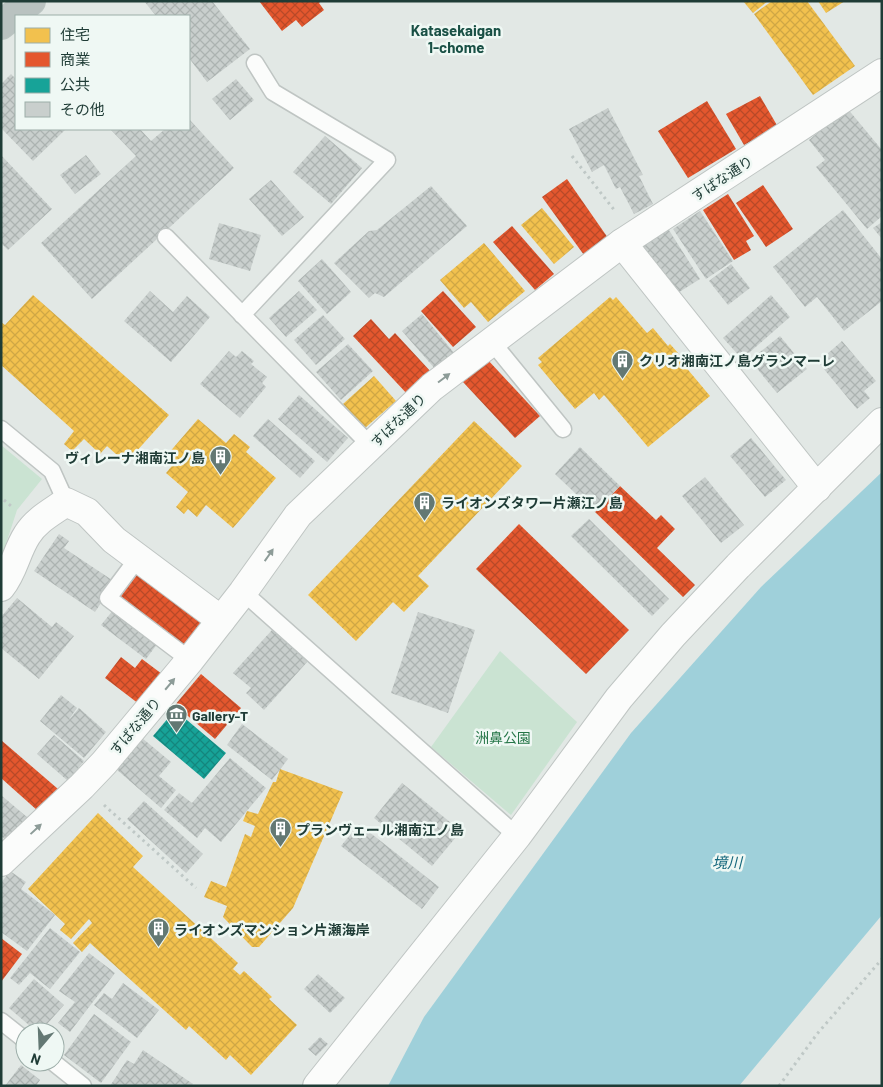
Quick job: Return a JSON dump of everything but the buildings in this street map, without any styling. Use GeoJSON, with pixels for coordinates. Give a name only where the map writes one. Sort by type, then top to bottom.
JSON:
{"type":"FeatureCollection","features":[{"type":"Feature","properties":{"kind":"highway"},"geometry":{"type":"LineString","coordinates":[[1,25],[31,1]]}},
{"type":"Feature","properties":{"kind":"street","name":"すばな通り"},"geometry":{"type":"LineString","coordinates":[[1,862],[104,763],[190,660],[243,592],[298,515],[432,387],[628,239],[882,73]]}},
{"type":"Feature","properties":{"kind":"street"},"geometry":{"type":"LineString","coordinates":[[628,239],[816,488]]}},
{"type":"Feature","properties":{"kind":"street"},"geometry":{"type":"LineString","coordinates":[[317,1086],[517,836],[619,698],[673,635],[738,566],[882,422]]}},
{"type":"Feature","properties":{"kind":"street"},"geometry":{"type":"LineString","coordinates":[[1,587],[10,576],[27,535],[41,519],[66,502],[87,512],[114,540],[221,620]]}},
{"type":"Feature","properties":{"kind":"lane"},"geometry":{"type":"LineString","coordinates":[[242,315],[387,160],[274,92],[255,62]]}},
{"type":"Feature","properties":{"kind":"lane"},"geometry":{"type":"LineString","coordinates":[[166,236],[371,446]]}},
{"type":"Feature","properties":{"kind":"lane"},"geometry":{"type":"LineString","coordinates":[[492,342],[563,429]]}},
{"type":"Feature","properties":{"kind":"lane"},"geometry":{"type":"LineString","coordinates":[[1,430],[52,471],[66,502]]}},
{"type":"Feature","properties":{"kind":"lane"},"geometry":{"type":"LineString","coordinates":[[138,558],[108,598],[190,660]]}},
{"type":"Feature","properties":{"kind":"lane"},"geometry":{"type":"LineString","coordinates":[[243,592],[517,836]]}},
{"type":"Feature","properties":{"kind":"lane"},"geometry":{"type":"LineString","coordinates":[[1,1021],[15,1032]]}},
{"type":"Feature","properties":{"kind":"lane"},"geometry":{"type":"LineString","coordinates":[[65,1072],[82,1086]]}},
{"type":"Feature","properties":{"kind":"path"},"geometry":{"type":"LineString","coordinates":[[572,156],[628,239]]}},
{"type":"Feature","properties":{"kind":"path"},"geometry":{"type":"LineString","coordinates":[[82,786],[196,888]]}},
{"type":"Feature","properties":{"kind":"path"},"geometry":{"type":"LineString","coordinates":[[779,1086],[817,1034],[882,959]]}},
{"type":"Feature","properties":{"kind":"green space"},"geometry":{"type":"Polygon","coordinates":[[[1,445],[42,479],[17,510],[1,559],[1,445]]]}},
{"type":"Feature","properties":{"kind":"green space","name":"洲鼻公園"},"geometry":{"type":"Polygon","coordinates":[[[500,651],[577,722],[511,815],[431,747],[500,651]]]}},
{"type":"Feature","properties":{"kind":"water","name":"境川"},"geometry":{"type":"Polygon","coordinates":[[[882,472],[882,915],[739,1086],[388,1086],[424,1017],[631,733],[761,587],[882,472]]]}},
{"type":"Feature","properties":{"kind":"place","name":"クリオ湘南江ノ島グランマーレ"},"geometry":{"type":"Point","coordinates":[623,379]}},
{"type":"Feature","properties":{"kind":"place","name":"ヴィレーナ湘南江ノ島"},"geometry":{"type":"Point","coordinates":[221,476]}},
{"type":"Feature","properties":{"kind":"place","name":"ライオンズタワー片瀬江ノ島"},"geometry":{"type":"Point","coordinates":[425,521]}},
{"type":"Feature","properties":{"kind":"place","name":"Gallery-T"},"geometry":{"type":"Point","coordinates":[176,734]}},
{"type":"Feature","properties":{"kind":"place","name":"プランヴェール湘南江ノ島"},"geometry":{"type":"Point","coordinates":[280,848]}},
{"type":"Feature","properties":{"kind":"place","name":"ライオンズマンション片瀬海岸"},"geometry":{"type":"Point","coordinates":[158,948]}},
{"type":"Feature","properties":{"kind":"district","name":"Katasekaigan 1-chome"},"geometry":{"type":"Point","coordinates":[456,38]}}]}
